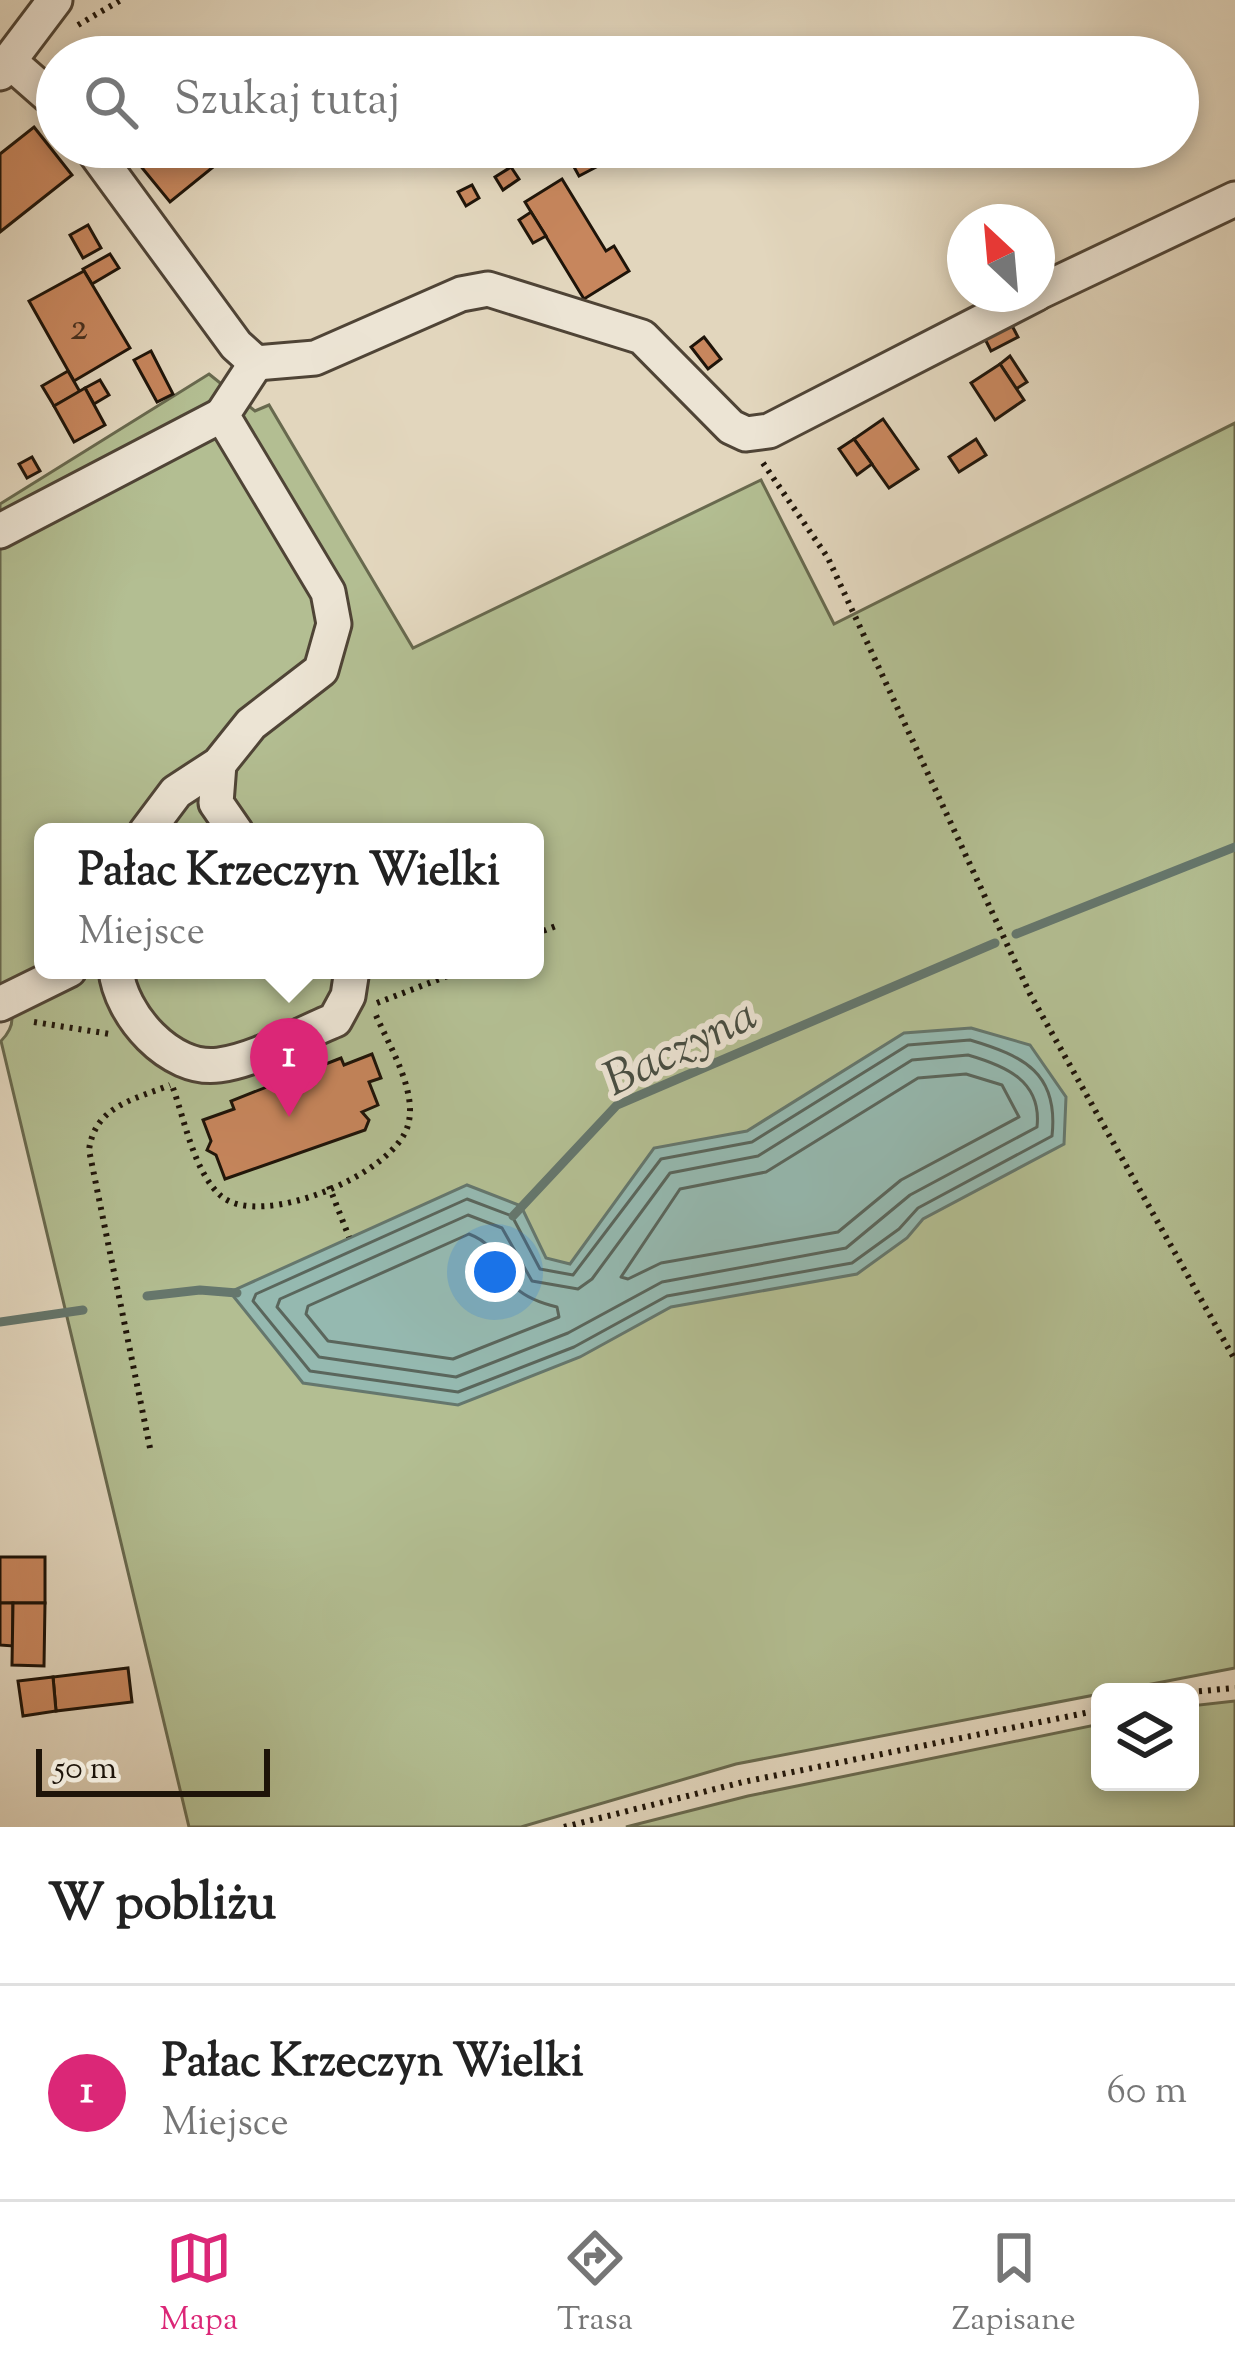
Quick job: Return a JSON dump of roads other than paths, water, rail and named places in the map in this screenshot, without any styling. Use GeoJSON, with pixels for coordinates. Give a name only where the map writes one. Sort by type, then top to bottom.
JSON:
{"type":"FeatureCollection","features":[{"type":"Feature","properties":{"kind":"street"},"geometry":{"type":"LineString","coordinates":[[36,88],[5,67],[55,0]]}},
{"type":"Feature","properties":{"kind":"street"},"geometry":{"type":"LineString","coordinates":[[107,168],[236,345],[256,363],[315,358],[461,294],[488,290],[642,337],[731,427],[746,434],[769,431],[1001,312]]}},
{"type":"Feature","properties":{"kind":"street"},"geometry":{"type":"LineString","coordinates":[[1055,285],[1235,199]]}},
{"type":"Feature","properties":{"kind":"street"},"geometry":{"type":"LineString","coordinates":[[0,532],[222,415],[256,363]]}},
{"type":"Feature","properties":{"kind":"street"},"geometry":{"type":"LineString","coordinates":[[153,820],[219,764],[251,724],[321,670],[334,624],[328,592],[222,415]]}},
{"type":"Feature","properties":{"kind":"street"},"geometry":{"type":"LineString","coordinates":[[219,764],[216,803],[230,823]]}},
{"type":"Feature","properties":{"kind":"street"},"geometry":{"type":"LineString","coordinates":[[9,1000],[51,979]]}},
{"type":"Feature","properties":{"kind":"street"},"geometry":{"type":"LineString","coordinates":[[119,979],[132,1014],[155,1040],[172,1053],[218,1066],[335,1020],[348,996],[351,979]]}},
{"type":"Feature","properties":{"kind":"water"},"geometry":{"type":"Polygon","coordinates":[[[971,1028],[1030,1045],[1066,1097],[1064,1144],[923,1219],[907,1238],[857,1274],[671,1307],[580,1357],[458,1405],[303,1383],[230,1292],[467,1185],[521,1206],[546,1258],[570,1264],[654,1148],[747,1131],[904,1033],[971,1028]]]}},
{"type":"Feature","properties":{"kind":"waterway","name":"Baczyna"},"geometry":{"type":"LineString","coordinates":[[1016,934],[1235,847]]}},
{"type":"Feature","properties":{"kind":"waterway","name":"Baczyna"},"geometry":{"type":"LineString","coordinates":[[513,1216],[617,1105],[995,943]]}},
{"type":"Feature","properties":{"kind":"waterway","name":"Baczyna"},"geometry":{"type":"LineString","coordinates":[[147,1296],[200,1290],[237,1293]]}},
{"type":"Feature","properties":{"kind":"waterway","name":"Baczyna"},"geometry":{"type":"LineString","coordinates":[[0,1322],[83,1310]]}},
{"type":"Feature","properties":{"kind":"place","name":"Pałac Krzeczyn Wielki"},"geometry":{"type":"Point","coordinates":[289,1117]}}]}
